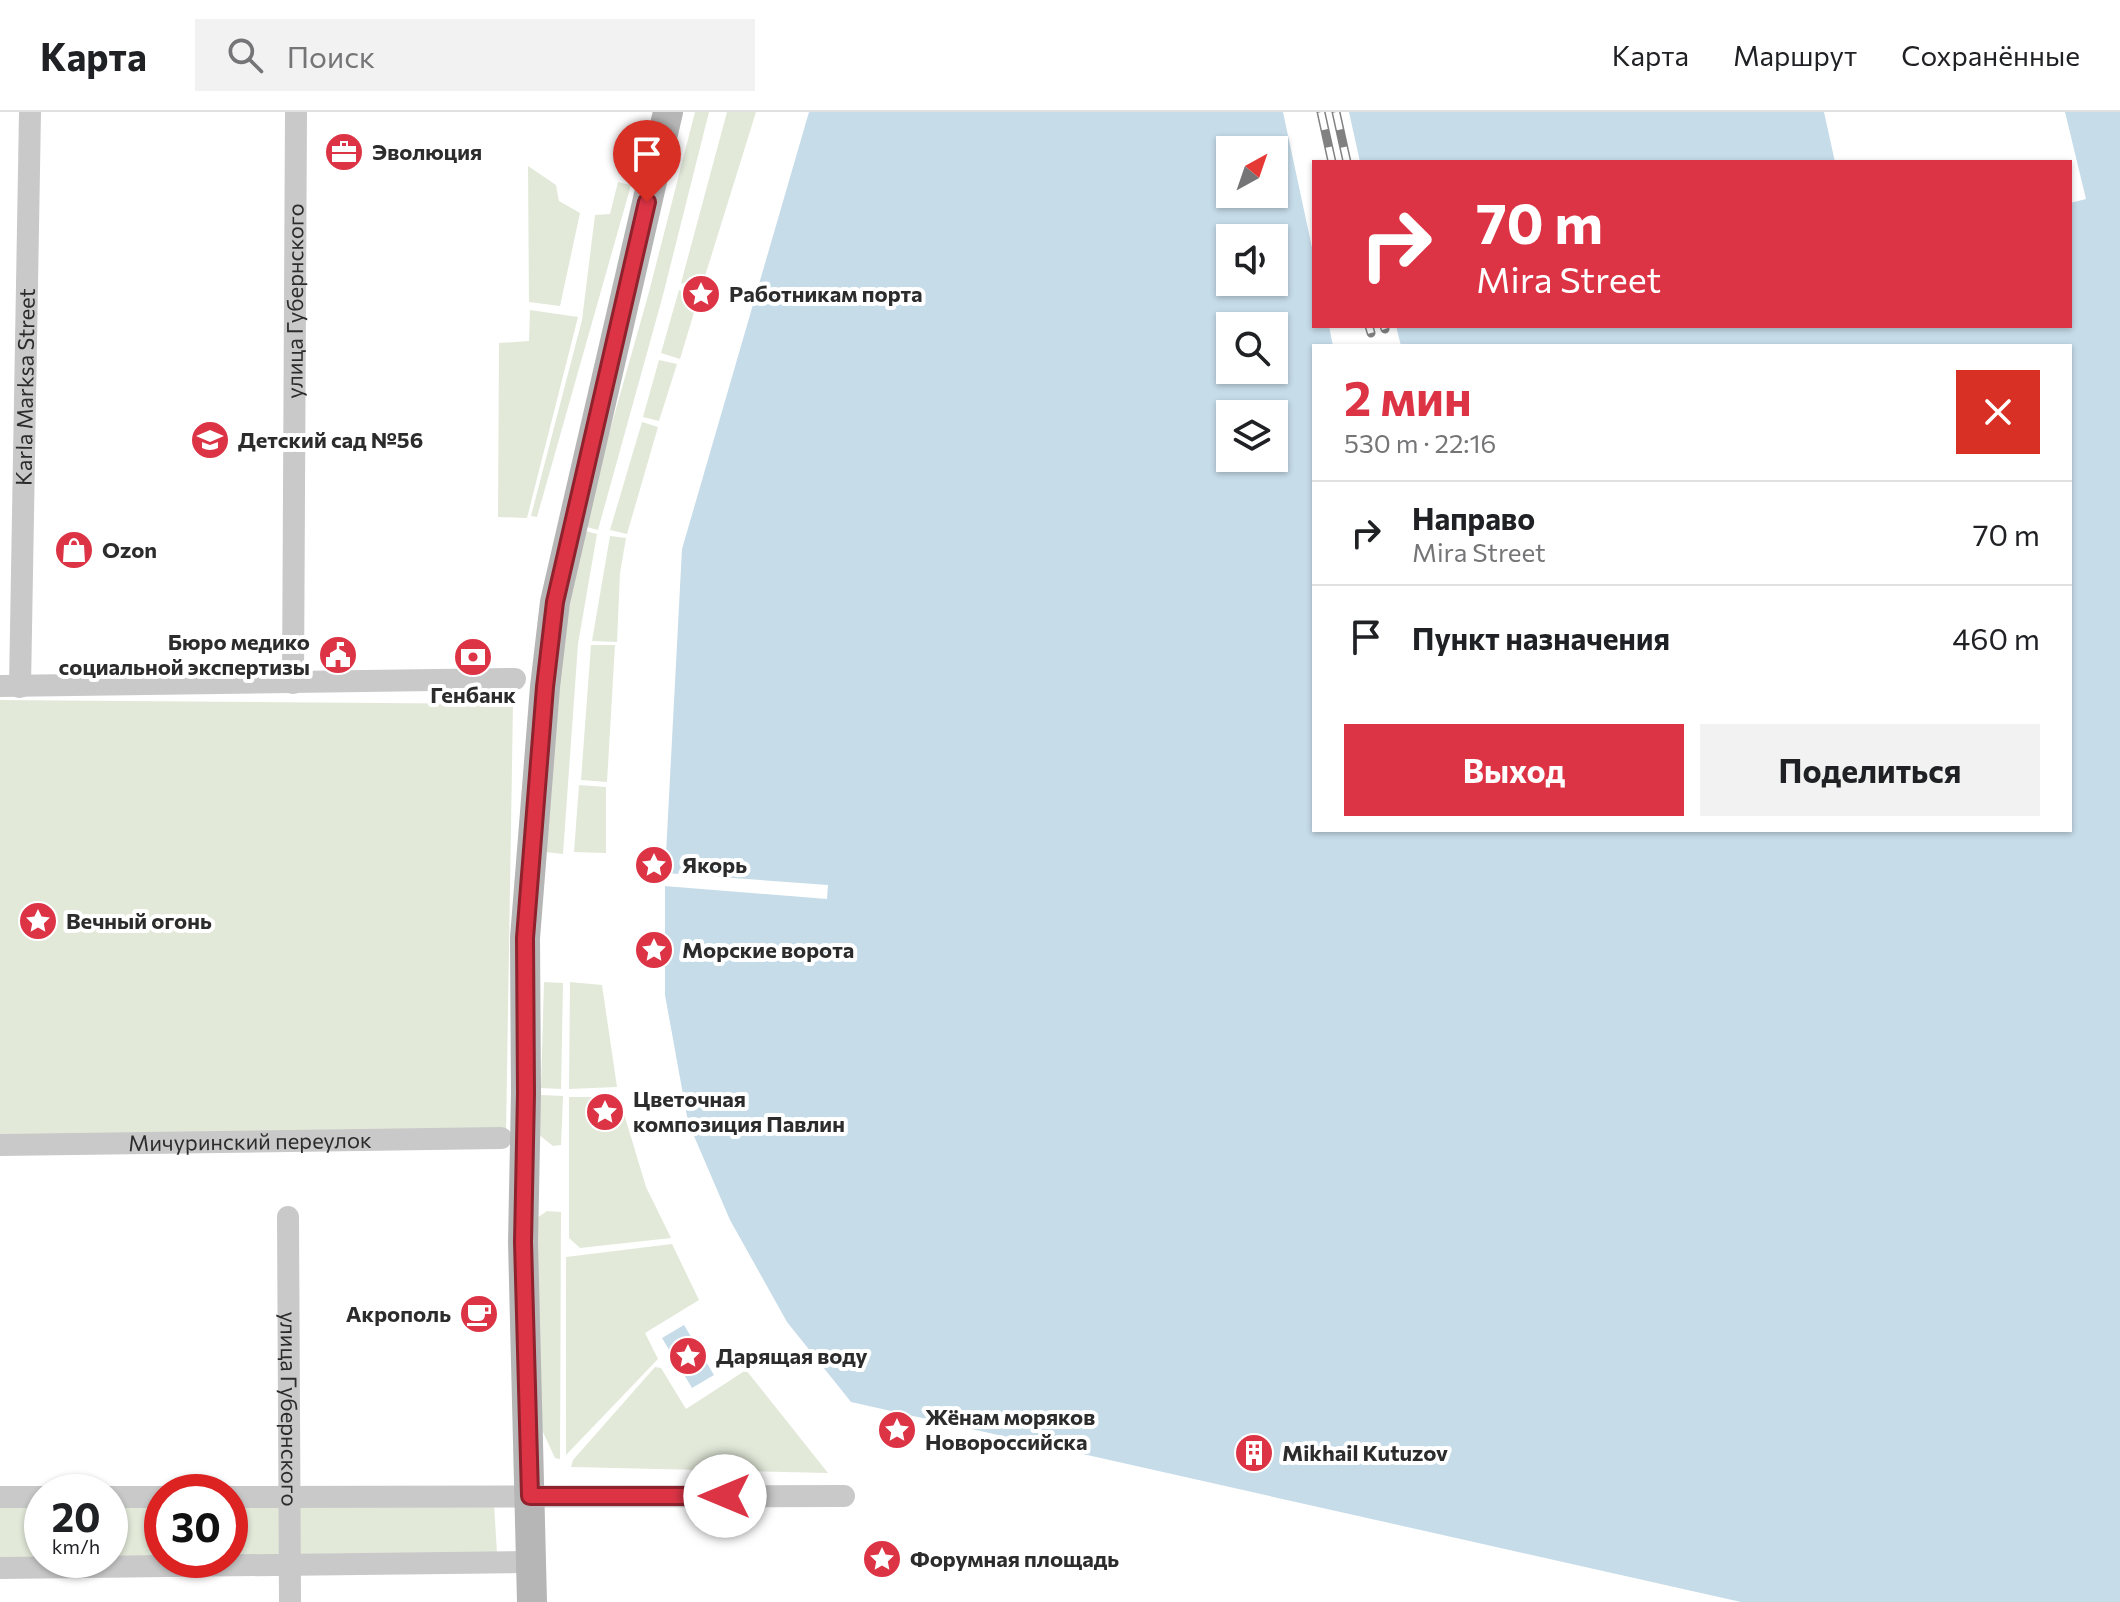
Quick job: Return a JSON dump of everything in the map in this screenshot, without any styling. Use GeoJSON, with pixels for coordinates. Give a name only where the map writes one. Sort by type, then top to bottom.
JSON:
{"type":"FeatureCollection","features":[{"type":"Feature","properties":{"kind":"street","name":"Karla Marksa Street"},"geometry":{"type":"LineString","coordinates":[[10,686],[20,661],[30,112]]}},
{"type":"Feature","properties":{"kind":"street","name":"улица Губернского"},"geometry":{"type":"LineString","coordinates":[[293,683],[296,112]]}},
{"type":"Feature","properties":{"kind":"street"},"geometry":{"type":"LineString","coordinates":[[532,1602],[523,1242],[525,938],[545,687],[555,602],[668,112]]}},
{"type":"Feature","properties":{"kind":"street"},"geometry":{"type":"LineString","coordinates":[[10,686],[515,679]]}},
{"type":"Feature","properties":{"kind":"street","name":"Мичуринский переулок"},"geometry":{"type":"LineString","coordinates":[[0,1145],[501,1138]]}},
{"type":"Feature","properties":{"kind":"street","name":"улица Губернского"},"geometry":{"type":"LineString","coordinates":[[288,1217],[290,1602]]}},
{"type":"Feature","properties":{"kind":"street"},"geometry":{"type":"LineString","coordinates":[[248,1497],[844,1496]]}},
{"type":"Feature","properties":{"kind":"street"},"geometry":{"type":"LineString","coordinates":[[0,1497],[24,1497]]}},
{"type":"Feature","properties":{"kind":"street"},"geometry":{"type":"LineString","coordinates":[[0,1568],[532,1562]]}},
{"type":"Feature","properties":{"kind":"green space"},"geometry":{"type":"Polygon","coordinates":[[[695,112],[709,112],[663,295],[598,530],[583,526],[649,292],[695,112]]]}},
{"type":"Feature","properties":{"kind":"green space"},"geometry":{"type":"Polygon","coordinates":[[[727,112],[756,112],[701,289],[681,283],[727,112]]]}},
{"type":"Feature","properties":{"kind":"green space"},"geometry":{"type":"Polygon","coordinates":[[[528,166],[556,185],[559,201],[580,213],[560,306],[529,302],[528,166]]]}},
{"type":"Feature","properties":{"kind":"green space"},"geometry":{"type":"Polygon","coordinates":[[[618,182],[631,185],[537,517],[531,516],[582,320],[595,215],[610,214],[618,182]]]}},
{"type":"Feature","properties":{"kind":"green space"},"geometry":{"type":"Polygon","coordinates":[[[679,290],[699,296],[680,359],[661,353],[679,290]]]}},
{"type":"Feature","properties":{"kind":"green space"},"geometry":{"type":"Polygon","coordinates":[[[530,310],[578,317],[527,518],[498,517],[499,343],[529,341],[530,310]]]}},
{"type":"Feature","properties":{"kind":"green space"},"geometry":{"type":"Polygon","coordinates":[[[659,360],[677,364],[659,421],[643,417],[659,360]]]}},
{"type":"Feature","properties":{"kind":"green space"},"geometry":{"type":"Polygon","coordinates":[[[642,422],[658,427],[627,534],[610,530],[642,422]]]}},
{"type":"Feature","properties":{"kind":"green space"},"geometry":{"type":"Polygon","coordinates":[[[582,530],[597,534],[578,644],[563,854],[545,852],[557,643],[582,530]]]}},
{"type":"Feature","properties":{"kind":"green space"},"geometry":{"type":"Polygon","coordinates":[[[610,536],[626,538],[620,573],[617,642],[592,641],[610,536]]]}},
{"type":"Feature","properties":{"kind":"green space"},"geometry":{"type":"Polygon","coordinates":[[[591,645],[615,645],[607,782],[581,780],[591,645]]]}},
{"type":"Feature","properties":{"kind":"green space"},"geometry":{"type":"Polygon","coordinates":[[[0,700],[513,704],[506,1133],[0,1137],[0,700]]]}},
{"type":"Feature","properties":{"kind":"green space"},"geometry":{"type":"Polygon","coordinates":[[[579,785],[606,787],[606,853],[574,852],[579,785]]]}},
{"type":"Feature","properties":{"kind":"green space"},"geometry":{"type":"Polygon","coordinates":[[[544,982],[563,983],[561,1089],[541,1088],[544,982]]]}},
{"type":"Feature","properties":{"kind":"green space"},"geometry":{"type":"Polygon","coordinates":[[[570,982],[602,985],[617,1087],[569,1089],[570,982]]]}},
{"type":"Feature","properties":{"kind":"green space"},"geometry":{"type":"Polygon","coordinates":[[[541,1095],[563,1096],[561,1145],[553,1146],[538,1134],[541,1095]]]}},
{"type":"Feature","properties":{"kind":"green space"},"geometry":{"type":"Polygon","coordinates":[[[569,1097],[619,1097],[646,1187],[671,1238],[580,1248],[569,1238],[569,1097]]]}},
{"type":"Feature","properties":{"kind":"green space"},"geometry":{"type":"Polygon","coordinates":[[[547,1211],[561,1212],[560,1459],[555,1458],[542,1430],[534,1220],[547,1211]]]}},
{"type":"Feature","properties":{"kind":"green space"},"geometry":{"type":"Polygon","coordinates":[[[672,1244],[699,1300],[645,1333],[658,1359],[566,1455],[566,1257],[672,1244]]]}},
{"type":"Feature","properties":{"kind":"green space"},"geometry":{"type":"Polygon","coordinates":[[[655,1367],[661,1368],[686,1409],[746,1370],[828,1473],[571,1467],[573,1460],[655,1367]]]}},
{"type":"Feature","properties":{"kind":"green space"},"geometry":{"type":"Polygon","coordinates":[[[0,1501],[24,1501],[24,1560],[0,1560],[0,1501]]]}},
{"type":"Feature","properties":{"kind":"green space"},"geometry":{"type":"Polygon","coordinates":[[[128,1501],[144,1501],[144,1558],[128,1559],[128,1501]]]}},
{"type":"Feature","properties":{"kind":"green space"},"geometry":{"type":"Polygon","coordinates":[[[248,1501],[279,1501],[279,1557],[248,1558],[248,1501]]]}},
{"type":"Feature","properties":{"kind":"green space"},"geometry":{"type":"Polygon","coordinates":[[[300,1503],[494,1504],[497,1553],[299,1554],[300,1503]]]}},
{"type":"Feature","properties":{"kind":"water"},"geometry":{"type":"Polygon","coordinates":[[[809,112],[1283,112],[1312,248],[1312,328],[1329,328],[1333,344],[1312,344],[1312,832],[2072,832],[2072,344],[1400,344],[1396,328],[2072,328],[2072,202],[2086,199],[2065,112],[2120,112],[2120,1602],[1741,1602],[851,1402],[787,1322],[730,1220],[688,1122],[665,995],[665,873],[682,549],[809,112]]]}},
{"type":"Feature","properties":{"kind":"water"},"geometry":{"type":"Polygon","coordinates":[[[1349,112],[1824,112],[1835,160],[1360,160],[1349,112]]]}},
{"type":"Feature","properties":{"kind":"water","name":"Дарящая воду"},"geometry":{"type":"Polygon","coordinates":[[[684,1325],[714,1375],[692,1388],[662,1338],[684,1325]]]}},
{"type":"Feature","properties":{"kind":"pier"},"geometry":{"type":"Polygon","coordinates":[[[665,873],[828,885],[827,899],[664,886],[665,873]]]}},
{"type":"Feature","properties":{"kind":"railway"},"geometry":{"type":"LineString","coordinates":[[1321,112],[1332,160]]}},
{"type":"Feature","properties":{"kind":"railway"},"geometry":{"type":"LineString","coordinates":[[1336,112],[1347,160]]}},
{"type":"Feature","properties":{"kind":"railway"},"geometry":{"type":"LineString","coordinates":[[1370,328],[1371,333]]}},
{"type":"Feature","properties":{"kind":"place","name":"Эволюция"},"geometry":{"type":"Point","coordinates":[344,152]}},
{"type":"Feature","properties":{"kind":"place","name":"Работникам порта"},"geometry":{"type":"Point","coordinates":[701,294]}},
{"type":"Feature","properties":{"kind":"place","name":"Детский сад №56"},"geometry":{"type":"Point","coordinates":[210,440]}},
{"type":"Feature","properties":{"kind":"place","name":"Ozon"},"geometry":{"type":"Point","coordinates":[74,550]}},
{"type":"Feature","properties":{"kind":"place","name":"Бюро медико социальной экспертизы"},"geometry":{"type":"Point","coordinates":[338,655]}},
{"type":"Feature","properties":{"kind":"place","name":"Генбанк"},"geometry":{"type":"Point","coordinates":[473,657]}},
{"type":"Feature","properties":{"kind":"place","name":"Якорь"},"geometry":{"type":"Point","coordinates":[654,865]}},
{"type":"Feature","properties":{"kind":"place","name":"Вечный огонь"},"geometry":{"type":"Point","coordinates":[38,921]}},
{"type":"Feature","properties":{"kind":"place","name":"Морские ворота"},"geometry":{"type":"Point","coordinates":[654,950]}},
{"type":"Feature","properties":{"kind":"place","name":"Цветочная композиция Павлин"},"geometry":{"type":"Point","coordinates":[605,1112]}},
{"type":"Feature","properties":{"kind":"place","name":"Акрополь"},"geometry":{"type":"Point","coordinates":[479,1314]}},
{"type":"Feature","properties":{"kind":"place","name":"Дарящая воду"},"geometry":{"type":"Point","coordinates":[688,1356]}},
{"type":"Feature","properties":{"kind":"place","name":"Жёнам моряков Новороссийска"},"geometry":{"type":"Point","coordinates":[897,1430]}},
{"type":"Feature","properties":{"kind":"place","name":"Mikhail Kutuzov"},"geometry":{"type":"Point","coordinates":[1254,1453]}},
{"type":"Feature","properties":{"kind":"place","name":"Форумная площадь"},"geometry":{"type":"Point","coordinates":[882,1559]}},
{"type":"Feature","properties":{"kind":"route"},"geometry":{"type":"LineString","coordinates":[[647,202],[555,602],[545,687],[525,938],[523,1242],[530,1496],[725,1496]]}}]}
